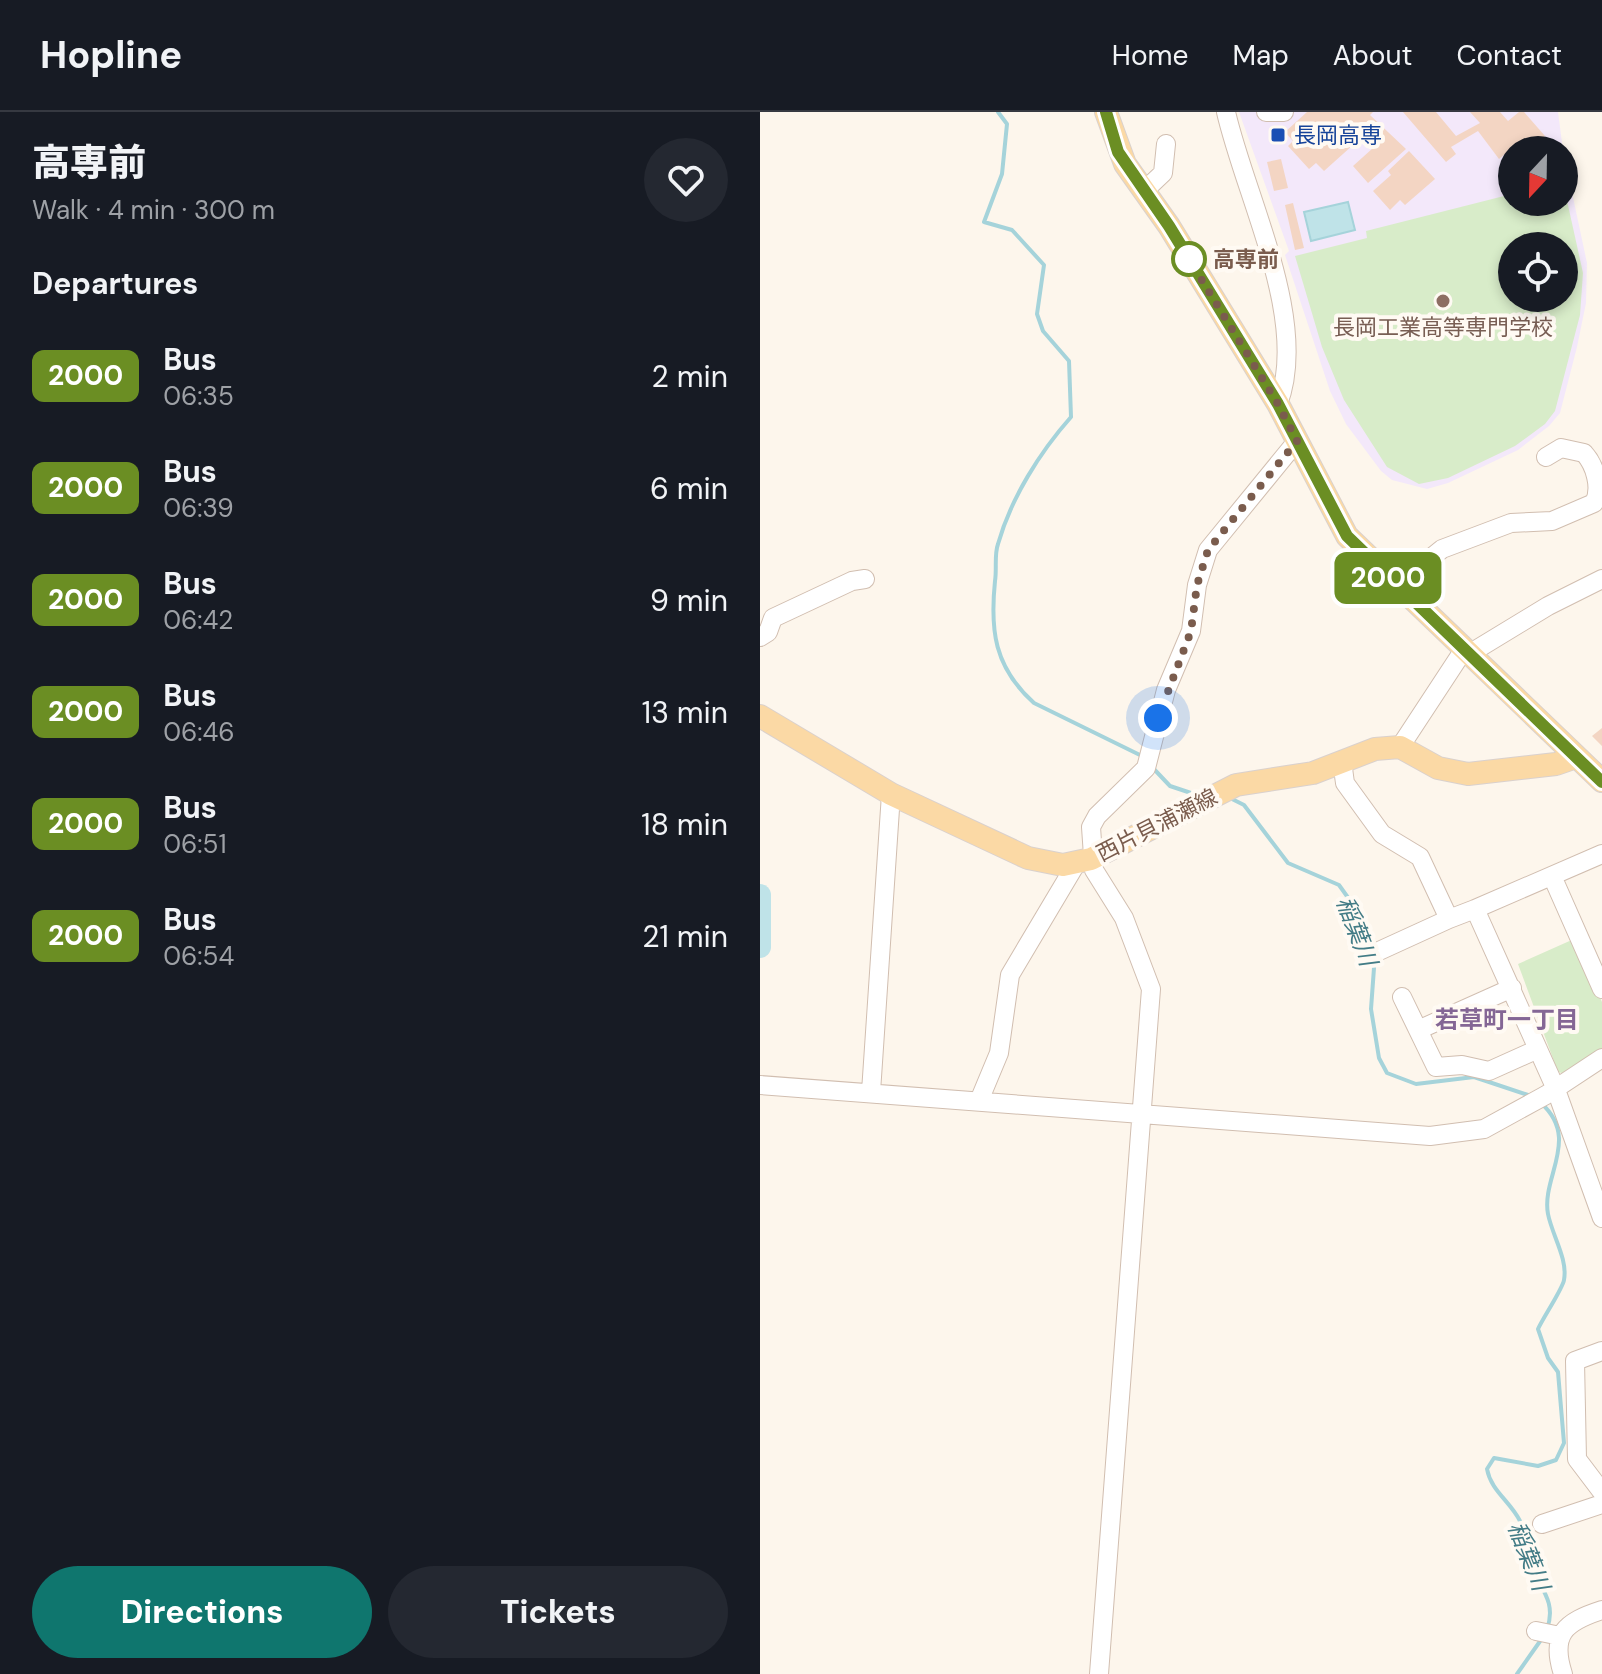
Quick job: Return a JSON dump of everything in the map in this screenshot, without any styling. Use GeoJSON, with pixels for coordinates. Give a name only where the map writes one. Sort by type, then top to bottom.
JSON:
{"type":"FeatureCollection","features":[{"type":"Feature","properties":{"kind":"main road"},"geometry":{"type":"LineString","coordinates":[[1106,112],[1118,152],[1169,226],[1278,404],[1347,536],[1463,651],[1602,781]]}},
{"type":"Feature","properties":{"kind":"main road","name":"西片貝浦瀬線"},"geometry":{"type":"LineString","coordinates":[[760,716],[891,794],[1028,858],[1052,864],[1084,862],[1236,785],[1313,773],[1375,749],[1400,747]]}},
{"type":"Feature","properties":{"kind":"main road"},"geometry":{"type":"LineString","coordinates":[[1400,747],[1438,768],[1468,774],[1556,764],[1576,757]]}},
{"type":"Feature","properties":{"kind":"street"},"geometry":{"type":"LineString","coordinates":[[1226,112],[1264,235],[1286,330],[1289,367],[1278,404]]}},
{"type":"Feature","properties":{"kind":"street"},"geometry":{"type":"LineString","coordinates":[[1266,112],[1284,112]]}},
{"type":"Feature","properties":{"kind":"street"},"geometry":{"type":"LineString","coordinates":[[1143,192],[1163,173],[1166,144]]}},
{"type":"Feature","properties":{"kind":"street"},"geometry":{"type":"LineString","coordinates":[[979,1101],[999,1053],[1010,975],[1084,862],[1094,821],[1136,781],[1151,756],[1166,690],[1191,631],[1197,585],[1208,550],[1297,441]]}},
{"type":"Feature","properties":{"kind":"street"},"geometry":{"type":"LineString","coordinates":[[1396,586],[1442,549],[1511,523],[1552,521],[1594,503],[1598,497],[1595,472],[1584,453],[1561,448],[1546,457]]}},
{"type":"Feature","properties":{"kind":"street"},"geometry":{"type":"LineString","coordinates":[[760,637],[768,632],[773,618],[852,581],[865,579]]}},
{"type":"Feature","properties":{"kind":"street"},"geometry":{"type":"LineString","coordinates":[[1400,747],[1463,651],[1474,651],[1548,606],[1602,579]]}},
{"type":"Feature","properties":{"kind":"street"},"geometry":{"type":"LineString","coordinates":[[1342,761],[1345,783],[1382,834],[1420,857],[1449,919]]}},
{"type":"Feature","properties":{"kind":"street"},"geometry":{"type":"LineString","coordinates":[[871,1092],[891,794]]}},
{"type":"Feature","properties":{"kind":"street"},"geometry":{"type":"LineString","coordinates":[[1379,951],[1602,854]]}},
{"type":"Feature","properties":{"kind":"street"},"geometry":{"type":"LineString","coordinates":[[1084,862],[1124,918],[1151,989],[1099,1674]]}},
{"type":"Feature","properties":{"kind":"street"},"geometry":{"type":"LineString","coordinates":[[1552,876],[1602,989]]}},
{"type":"Feature","properties":{"kind":"street"},"geometry":{"type":"LineString","coordinates":[[1475,909],[1538,1049],[1544,1095],[1602,1218]]}},
{"type":"Feature","properties":{"kind":"street"},"geometry":{"type":"LineString","coordinates":[[1418,1030],[1512,988]]}},
{"type":"Feature","properties":{"kind":"street"},"geometry":{"type":"LineString","coordinates":[[1402,997],[1436,1067],[1462,1065],[1489,1071],[1538,1049]]}},
{"type":"Feature","properties":{"kind":"street"},"geometry":{"type":"LineString","coordinates":[[760,1085],[1430,1136],[1484,1129],[1602,1058]]}},
{"type":"Feature","properties":{"kind":"street"},"geometry":{"type":"LineString","coordinates":[[1602,1351],[1575,1361],[1577,1459],[1602,1492]]}},
{"type":"Feature","properties":{"kind":"street"},"geometry":{"type":"LineString","coordinates":[[1542,1524],[1602,1504]]}},
{"type":"Feature","properties":{"kind":"street"},"geometry":{"type":"LineString","coordinates":[[1563,1674],[1556,1652],[1560,1636],[1576,1618],[1602,1610]]}},
{"type":"Feature","properties":{"kind":"street"},"geometry":{"type":"LineString","coordinates":[[1536,1631],[1560,1636]]}},
{"type":"Feature","properties":{"kind":"shaded area","name":"長岡工業高等専門学校"},"geometry":{"type":"Polygon","coordinates":[[[1239,112],[1558,112],[1561,136],[1498,136],[1498,216],[1577,216],[1587,263],[1586,303],[1560,413],[1549,426],[1518,450],[1448,483],[1427,489],[1392,480],[1381,471],[1346,424],[1330,391],[1285,255],[1289,251],[1239,112]]]}},
{"type":"Feature","properties":{"kind":"green space"},"geometry":{"type":"Polygon","coordinates":[[[1498,198],[1498,216],[1570,216],[1574,232],[1498,232],[1498,312],[1578,312],[1578,250],[1583,273],[1580,315],[1555,411],[1545,424],[1515,446],[1448,478],[1419,484],[1387,467],[1344,400],[1322,347],[1295,256],[1367,238],[1366,231],[1498,198]]]}},
{"type":"Feature","properties":{"kind":"green space"},"geometry":{"type":"Polygon","coordinates":[[[1574,939],[1602,1002],[1602,1052],[1566,1074],[1558,1072],[1518,964],[1574,939]]]}},
{"type":"Feature","properties":{"kind":"water"},"geometry":{"type":"Polygon","coordinates":[[[1348,202],[1355,230],[1311,241],[1304,212],[1348,202]]]}},
{"type":"Feature","properties":{"kind":"building"},"geometry":{"type":"Polygon","coordinates":[[[1307,112],[1373,112],[1370,115],[1406,149],[1368,183],[1353,166],[1383,139],[1372,128],[1324,171],[1316,163],[1309,169],[1288,146],[1293,141],[1285,132],[1307,112]]]}},
{"type":"Feature","properties":{"kind":"building"},"geometry":{"type":"Polygon","coordinates":[[[1403,112],[1436,112],[1456,136],[1480,123],[1470,112],[1500,112],[1508,121],[1519,112],[1524,112],[1545,136],[1498,136],[1498,158],[1478,131],[1451,147],[1456,154],[1446,162],[1403,112]]]}},
{"type":"Feature","properties":{"kind":"building"},"geometry":{"type":"Polygon","coordinates":[[[1409,151],[1435,179],[1405,205],[1400,200],[1390,210],[1373,191],[1391,175],[1388,171],[1409,151]]]}},
{"type":"Feature","properties":{"kind":"building"},"geometry":{"type":"Polygon","coordinates":[[[1281,159],[1288,188],[1274,191],[1267,162],[1281,159]]]}},
{"type":"Feature","properties":{"kind":"building"},"geometry":{"type":"Polygon","coordinates":[[[1293,203],[1304,248],[1295,250],[1285,205],[1293,203]]]}},
{"type":"Feature","properties":{"kind":"building"},"geometry":{"type":"Polygon","coordinates":[[[1602,728],[1602,746],[1592,736],[1602,728]]]}},
{"type":"Feature","properties":{"kind":"waterway","name":"稲葉川"},"geometry":{"type":"LineString","coordinates":[[998,112],[1007,124],[1002,174],[984,222],[1012,230],[1044,265],[1037,314],[1043,331],[1069,361],[1071,417],[1028,476],[998,544],[993,616],[998,647],[1010,676],[1034,703],[1144,757]]}},
{"type":"Feature","properties":{"kind":"waterway","name":"稲葉川"},"geometry":{"type":"LineString","coordinates":[[1152,767],[1170,786],[1197,795]]}},
{"type":"Feature","properties":{"kind":"waterway","name":"稲葉川"},"geometry":{"type":"LineString","coordinates":[[1230,798],[1244,805],[1288,863],[1339,885],[1349,899],[1374,968],[1371,1009],[1379,1058],[1387,1073],[1416,1084],[1474,1077],[1531,1096]]}},
{"type":"Feature","properties":{"kind":"waterway"},"geometry":{"type":"LineString","coordinates":[[760,895],[760,947]]}},
{"type":"Feature","properties":{"kind":"waterway","name":"稲葉川"},"geometry":{"type":"LineString","coordinates":[[1541,1103],[1558,1130],[1557,1158],[1547,1200],[1548,1214],[1565,1272],[1560,1289],[1538,1329],[1548,1358],[1558,1372],[1564,1443],[1556,1460],[1538,1466],[1494,1458],[1487,1469],[1492,1484],[1520,1521],[1528,1558],[1548,1600],[1550,1618],[1547,1629]]}},
{"type":"Feature","properties":{"kind":"waterway","name":"稲葉川"},"geometry":{"type":"LineString","coordinates":[[1517,1674],[1543,1637]]}},
{"type":"Feature","properties":{"kind":"bus line","name":"2000"},"geometry":{"type":"LineString","coordinates":[[1106,112],[1118,152],[1133,178],[1169,226],[1278,404],[1335,519],[1347,536],[1361,553],[1602,782]]}},
{"type":"Feature","properties":{"kind":"place","name":"長岡高専"},"geometry":{"type":"Point","coordinates":[1278,135]}},
{"type":"Feature","properties":{"kind":"place","name":"高専前"},"geometry":{"type":"Point","coordinates":[1189,259]}},
{"type":"Feature","properties":{"kind":"place","name":"長岡工業高等専門学校"},"geometry":{"type":"Point","coordinates":[1443,301]}},
{"type":"Feature","properties":{"kind":"district","name":"若草町一丁目"},"geometry":{"type":"Point","coordinates":[1507,1019]}},
{"type":"Feature","properties":{"kind":"route"},"geometry":{"type":"LineString","coordinates":[[1158,718],[1166,690],[1191,631],[1197,585],[1208,550],[1238,509],[1297,441],[1278,404],[1182,248],[1189,259]]}}]}
